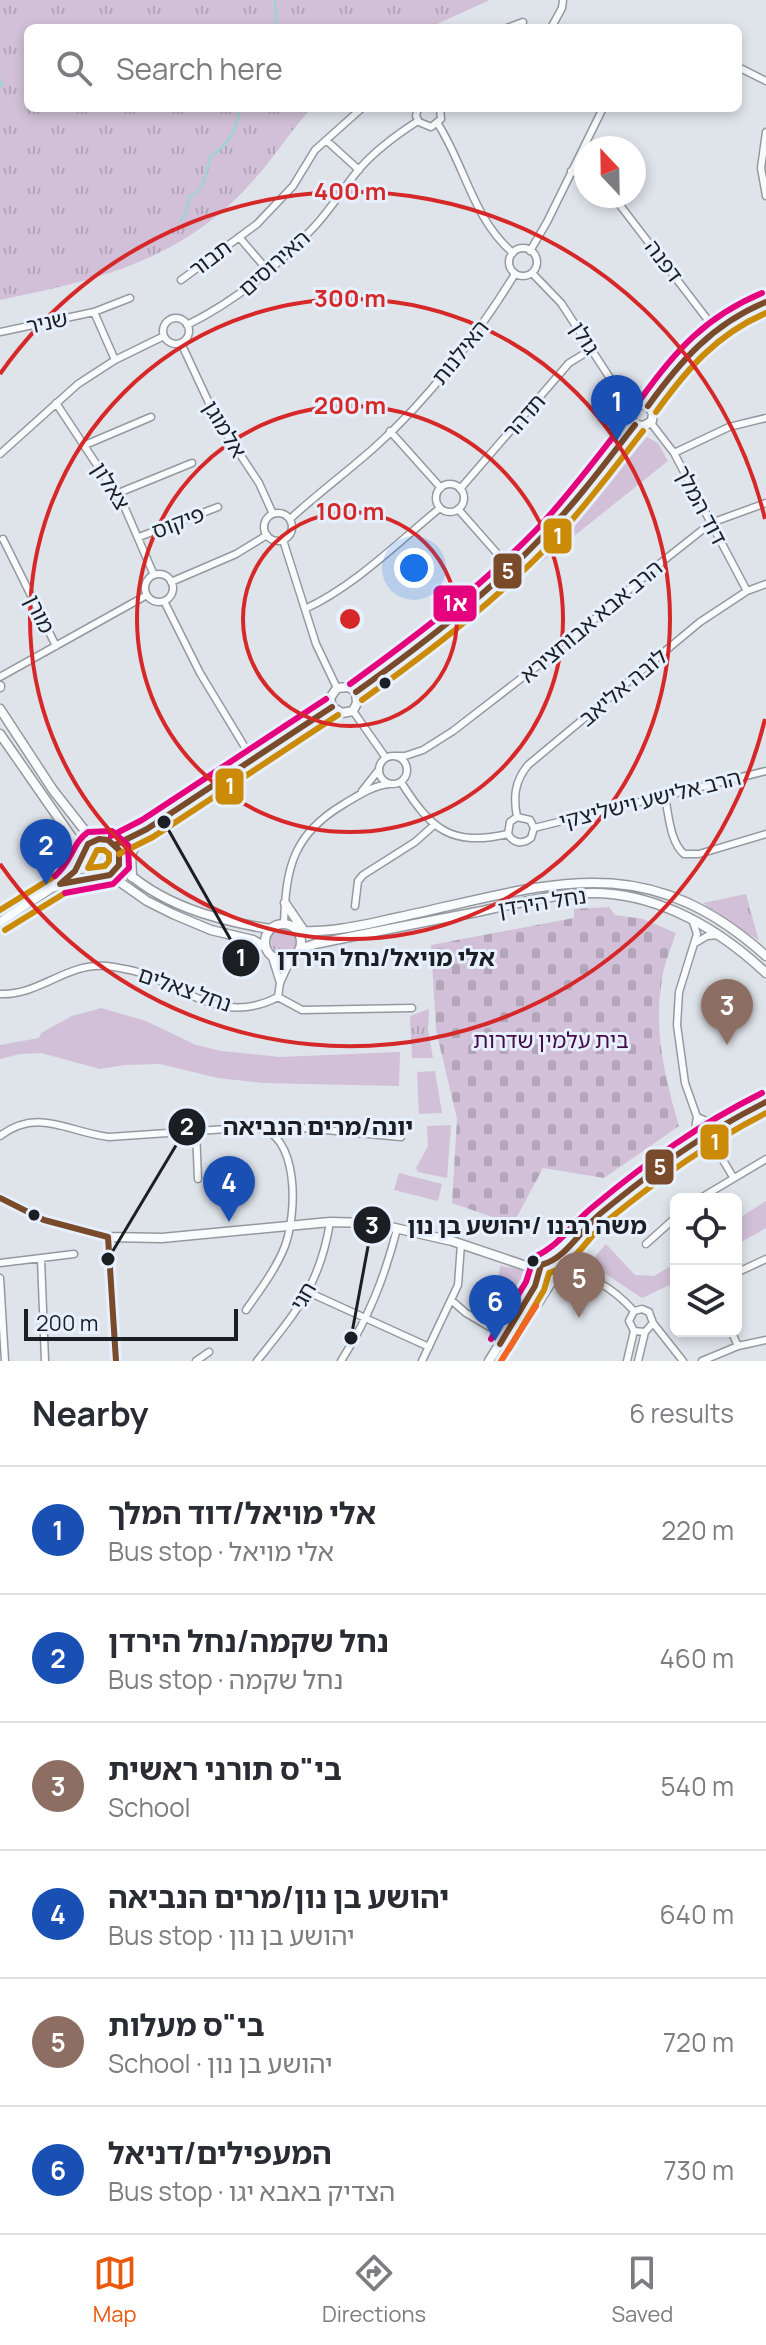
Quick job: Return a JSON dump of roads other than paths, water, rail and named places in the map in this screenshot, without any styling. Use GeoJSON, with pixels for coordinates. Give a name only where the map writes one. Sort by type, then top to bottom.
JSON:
{"type":"FeatureCollection","features":[{"type":"Feature","properties":{"kind":"main road"},"geometry":{"type":"LineString","coordinates":[[648,406],[674,369],[714,328],[766,302]]}},
{"type":"Feature","properties":{"kind":"main road"},"geometry":{"type":"LineString","coordinates":[[640,404],[648,406],[653,413],[651,423],[642,427],[635,425],[631,415],[634,408],[640,404]]}},
{"type":"Feature","properties":{"kind":"main road"},"geometry":{"type":"LineString","coordinates":[[356,692],[436,634],[510,568],[569,508],[635,425]]}},
{"type":"Feature","properties":{"kind":"main road"},"geometry":{"type":"LineString","coordinates":[[349,687],[356,692],[357,703],[353,711],[342,713],[332,707],[330,698],[337,688],[349,687]]}},
{"type":"Feature","properties":{"kind":"main road"},"geometry":{"type":"LineString","coordinates":[[115,845],[147,829],[332,707]]}},
{"type":"Feature","properties":{"kind":"main road"},"geometry":{"type":"LineString","coordinates":[[0,709],[53,790],[93,841]]}},
{"type":"Feature","properties":{"kind":"main road"},"geometry":{"type":"LineString","coordinates":[[0,734],[82,856],[85,868],[94,876]]}},
{"type":"Feature","properties":{"kind":"main road"},"geometry":{"type":"LineString","coordinates":[[52,888],[69,864],[70,844],[64,828]]}},
{"type":"Feature","properties":{"kind":"main road"},"geometry":{"type":"LineString","coordinates":[[83,828],[112,837],[147,829]]}},
{"type":"Feature","properties":{"kind":"main road"},"geometry":{"type":"LineString","coordinates":[[132,878],[131,854],[136,841],[147,829]]}},
{"type":"Feature","properties":{"kind":"main road"},"geometry":{"type":"LineString","coordinates":[[0,922],[77,869],[93,841],[108,840],[115,845],[120,855],[119,865],[110,875]]}},
{"type":"Feature","properties":{"kind":"main road"},"geometry":{"type":"LineString","coordinates":[[119,865],[151,890],[193,911],[268,928],[284,923],[303,931]]}},
{"type":"Feature","properties":{"kind":"main road"},"geometry":{"type":"LineString","coordinates":[[52,888],[94,876],[110,875],[147,901],[173,914],[211,930],[253,940],[265,947],[272,957],[285,960],[291,959],[300,949],[303,931],[285,903]]}},
{"type":"Feature","properties":{"kind":"main road","name":"נחל הירדן"},"geometry":{"type":"LineString","coordinates":[[303,931],[320,932],[362,925],[566,883],[610,882],[636,885],[695,906],[766,956]]}},
{"type":"Feature","properties":{"kind":"main road","name":"נחל הירדן"},"geometry":{"type":"LineString","coordinates":[[300,949],[576,893],[633,898],[665,907],[719,935],[766,973]]}},
{"type":"Feature","properties":{"kind":"main road"},"geometry":{"type":"LineString","coordinates":[[265,947],[268,928],[280,916],[285,903]]}},
{"type":"Feature","properties":{"kind":"main road"},"geometry":{"type":"LineString","coordinates":[[501,1361],[554,1282],[557,1266],[597,1216],[693,1141],[766,1102]]}},
{"type":"Feature","properties":{"kind":"main road"},"geometry":{"type":"LineString","coordinates":[[557,1266],[584,1238],[663,1173],[711,1140],[766,1112]]}},
{"type":"Feature","properties":{"kind":"main road"},"geometry":{"type":"LineString","coordinates":[[0,1198],[44,1220],[108,1237],[162,1238],[292,1224],[373,1223],[461,1244],[538,1273],[541,1281],[554,1282]]}},
{"type":"Feature","properties":{"kind":"main road"},"geometry":{"type":"LineString","coordinates":[[584,1238],[579,1259],[587,1277]]}},
{"type":"Feature","properties":{"kind":"main road"},"geometry":{"type":"LineString","coordinates":[[489,1361],[545,1262],[557,1266]]}},
{"type":"Feature","properties":{"kind":"street"},"geometry":{"type":"LineString","coordinates":[[553,24],[563,0]]}},
{"type":"Feature","properties":{"kind":"street"},"geometry":{"type":"LineString","coordinates":[[518,24],[523,22]]}},
{"type":"Feature","properties":{"kind":"street"},"geometry":{"type":"LineString","coordinates":[[742,69],[766,81]]}},
{"type":"Feature","properties":{"kind":"street","name":"תבור"},"geometry":{"type":"LineString","coordinates":[[181,280],[275,206],[293,186],[315,150],[358,112]]}},
{"type":"Feature","properties":{"kind":"street"},"geometry":{"type":"LineString","coordinates":[[418,112],[418,121],[426,127],[438,124]]}},
{"type":"Feature","properties":{"kind":"street"},"geometry":{"type":"LineString","coordinates":[[438,124],[441,112]]}},
{"type":"Feature","properties":{"kind":"street"},"geometry":{"type":"LineString","coordinates":[[530,251],[601,112]]}},
{"type":"Feature","properties":{"kind":"street","name":"האירוסים"},"geometry":{"type":"LineString","coordinates":[[187,325],[239,295],[269,272],[316,225],[359,170],[393,137],[418,121]]}},
{"type":"Feature","properties":{"kind":"street"},"geometry":{"type":"LineString","coordinates":[[438,124],[472,198],[513,253]]}},
{"type":"Feature","properties":{"kind":"street"},"geometry":{"type":"LineString","coordinates":[[766,132],[761,168],[766,191]]}},
{"type":"Feature","properties":{"kind":"street"},"geometry":{"type":"LineString","coordinates":[[326,140],[359,170]]}},
{"type":"Feature","properties":{"kind":"street","name":"דפנה"},"geometry":{"type":"LineString","coordinates":[[622,208],[714,328]]}},
{"type":"Feature","properties":{"kind":"street","name":"תבור"},"geometry":{"type":"LineString","coordinates":[[239,237],[269,272]]}},
{"type":"Feature","properties":{"kind":"street"},"geometry":{"type":"LineString","coordinates":[[521,249],[530,251],[536,260],[532,273],[525,276],[515,274],[509,264],[513,253],[521,249]]}},
{"type":"Feature","properties":{"kind":"street","name":"גולן"},"geometry":{"type":"LineString","coordinates":[[532,273],[561,303],[621,395],[634,408]]}},
{"type":"Feature","properties":{"kind":"street","name":"האילנות"},"geometry":{"type":"LineString","coordinates":[[290,519],[390,431],[446,371],[490,315],[515,274]]}},
{"type":"Feature","properties":{"kind":"street","name":"שניר"},"geometry":{"type":"LineString","coordinates":[[0,332],[94,312],[130,298]]}},
{"type":"Feature","properties":{"kind":"street","name":"שניר"},"geometry":{"type":"LineString","coordinates":[[94,312],[115,360]]}},
{"type":"Feature","properties":{"kind":"street"},"geometry":{"type":"LineString","coordinates":[[170,319],[182,319],[187,325],[189,333],[181,343],[170,343],[164,336],[164,326],[170,319]]}},
{"type":"Feature","properties":{"kind":"street"},"geometry":{"type":"LineString","coordinates":[[0,454],[78,384],[115,360],[164,336]]}},
{"type":"Feature","properties":{"kind":"street","name":"אלמוגן"},"geometry":{"type":"LineString","coordinates":[[181,343],[210,406],[259,483],[273,514]]}},
{"type":"Feature","properties":{"kind":"street","name":"תדהר"},"geometry":{"type":"LineString","coordinates":[[460,489],[569,363],[592,349]]}},
{"type":"Feature","properties":{"kind":"street","name":"צאלון"},"geometry":{"type":"LineString","coordinates":[[56,403],[116,494],[139,537],[154,575]]}},
{"type":"Feature","properties":{"kind":"street"},"geometry":{"type":"LineString","coordinates":[[85,445],[151,417]]}},
{"type":"Feature","properties":{"kind":"street"},"geometry":{"type":"LineString","coordinates":[[674,453],[729,427],[766,418]]}},
{"type":"Feature","properties":{"kind":"street","name":"דוד המלך"},"geometry":{"type":"LineString","coordinates":[[651,423],[674,453],[747,591]]}},
{"type":"Feature","properties":{"kind":"street"},"geometry":{"type":"LineString","coordinates":[[390,431],[441,488]]}},
{"type":"Feature","properties":{"kind":"street"},"geometry":{"type":"LineString","coordinates":[[0,440],[7,449]]}},
{"type":"Feature","properties":{"kind":"street"},"geometry":{"type":"LineString","coordinates":[[116,494],[192,463]]}},
{"type":"Feature","properties":{"kind":"street"},"geometry":{"type":"LineString","coordinates":[[452,485],[460,489],[463,500],[458,509],[448,512],[440,508],[436,499],[441,488],[452,485]]}},
{"type":"Feature","properties":{"kind":"street","name":"הרב אבא אבוחצירא"},"geometry":{"type":"LineString","coordinates":[[395,756],[423,750],[505,692],[711,523],[766,503]]}},
{"type":"Feature","properties":{"kind":"street","name":"פיקוס"},"geometry":{"type":"LineString","coordinates":[[139,537],[218,507]]}},
{"type":"Feature","properties":{"kind":"street"},"geometry":{"type":"LineString","coordinates":[[305,609],[350,582],[440,508]]}},
{"type":"Feature","properties":{"kind":"street"},"geometry":{"type":"LineString","coordinates":[[458,509],[510,568]]}},
{"type":"Feature","properties":{"kind":"street"},"geometry":{"type":"LineString","coordinates":[[273,514],[284,514],[290,519],[291,532],[283,540],[276,541],[267,535],[265,523],[273,514]]}},
{"type":"Feature","properties":{"kind":"street"},"geometry":{"type":"LineString","coordinates":[[171,582],[236,554],[267,535]]}},
{"type":"Feature","properties":{"kind":"street","name":"מורן"},"geometry":{"type":"LineString","coordinates":[[3,539],[56,646]]}},
{"type":"Feature","properties":{"kind":"street"},"geometry":{"type":"LineString","coordinates":[[283,540],[316,644],[337,688]]}},
{"type":"Feature","properties":{"kind":"street"},"geometry":{"type":"LineString","coordinates":[[154,575],[163,575],[171,582],[171,594],[164,601],[154,601],[147,595],[147,581],[154,575]]}},
{"type":"Feature","properties":{"kind":"street","name":"לובה אליאב"},"geometry":{"type":"LineString","coordinates":[[517,817],[514,803],[516,786],[528,765],[700,622],[747,591],[766,584]]}},
{"type":"Feature","properties":{"kind":"street"},"geometry":{"type":"LineString","coordinates":[[0,677],[147,595]]}},
{"type":"Feature","properties":{"kind":"street"},"geometry":{"type":"LineString","coordinates":[[164,601],[206,684],[246,749],[244,763]]}},
{"type":"Feature","properties":{"kind":"street"},"geometry":{"type":"LineString","coordinates":[[353,711],[386,758]]}},
{"type":"Feature","properties":{"kind":"street"},"geometry":{"type":"LineString","coordinates":[[246,749],[259,753]]}},
{"type":"Feature","properties":{"kind":"street","name":"הרב אבא אבוחצירא"},"geometry":{"type":"LineString","coordinates":[[406,775],[423,750]]}},
{"type":"Feature","properties":{"kind":"street"},"geometry":{"type":"LineString","coordinates":[[284,923],[291,862],[304,836],[319,819],[360,794],[376,786],[401,782],[406,775],[404,761],[395,756],[386,758],[360,794]]}},
{"type":"Feature","properties":{"kind":"street"},"geometry":{"type":"LineString","coordinates":[[378,767],[381,779],[389,784]]}},
{"type":"Feature","properties":{"kind":"street","name":"הרב אלישע וישליצקי"},"geometry":{"type":"LineString","coordinates":[[534,828],[766,771]]}},
{"type":"Feature","properties":{"kind":"street"},"geometry":{"type":"LineString","coordinates":[[401,782],[433,826],[456,837],[471,839],[508,834]]}},
{"type":"Feature","properties":{"kind":"street"},"geometry":{"type":"LineString","coordinates":[[665,798],[674,839],[684,854],[699,854],[766,834]]}},
{"type":"Feature","properties":{"kind":"street"},"geometry":{"type":"LineString","coordinates":[[517,817],[530,820],[534,828],[531,838],[522,843],[514,841],[508,834],[510,822],[517,817]]}},
{"type":"Feature","properties":{"kind":"street"},"geometry":{"type":"LineString","coordinates":[[366,900],[355,903],[358,881],[363,875],[415,842],[433,826]]}},
{"type":"Feature","properties":{"kind":"street"},"geometry":{"type":"LineString","coordinates":[[692,919],[697,934],[679,992],[677,1025],[685,1083],[697,1117],[693,1141]]}},
{"type":"Feature","properties":{"kind":"street"},"geometry":{"type":"LineString","coordinates":[[694,945],[701,938],[719,935]]}},
{"type":"Feature","properties":{"kind":"street"},"geometry":{"type":"LineString","coordinates":[[272,957],[280,983]]}},
{"type":"Feature","properties":{"kind":"street"},"geometry":{"type":"LineString","coordinates":[[291,959],[280,983],[278,997],[302,1010],[412,1008]]}},
{"type":"Feature","properties":{"kind":"street","name":"נחל צאלים"},"geometry":{"type":"LineString","coordinates":[[0,994],[16,994],[31,989],[70,970],[104,966],[150,976],[189,996],[222,1007],[239,1009],[260,1006],[278,997]]}},
{"type":"Feature","properties":{"kind":"street"},"geometry":{"type":"LineString","coordinates":[[697,1117],[718,1126]]}},
{"type":"Feature","properties":{"kind":"street"},"geometry":{"type":"LineString","coordinates":[[0,1136],[22,1123],[35,1120],[109,1137],[256,1127],[267,1129],[277,1136],[288,1159],[292,1224],[283,1250],[246,1310]]}},
{"type":"Feature","properties":{"kind":"street"},"geometry":{"type":"LineString","coordinates":[[277,1136],[290,1129],[304,1128],[401,1137]]}},
{"type":"Feature","properties":{"kind":"street"},"geometry":{"type":"LineString","coordinates":[[196,1131],[198,1179]]}},
{"type":"Feature","properties":{"kind":"street"},"geometry":{"type":"LineString","coordinates":[[711,1140],[733,1177]]}},
{"type":"Feature","properties":{"kind":"street"},"geometry":{"type":"LineString","coordinates":[[708,1193],[766,1159]]}},
{"type":"Feature","properties":{"kind":"street","name":"חגי"},"geometry":{"type":"LineString","coordinates":[[257,1361],[308,1292],[324,1256],[330,1222]]}},
{"type":"Feature","properties":{"kind":"street"},"geometry":{"type":"LineString","coordinates":[[646,1244],[670,1222]]}},
{"type":"Feature","properties":{"kind":"street"},"geometry":{"type":"LineString","coordinates":[[341,1361],[367,1320],[384,1278],[397,1229]]}},
{"type":"Feature","properties":{"kind":"street"},"geometry":{"type":"LineString","coordinates":[[108,1237],[116,1361]]}},
{"type":"Feature","properties":{"kind":"street"},"geometry":{"type":"LineString","coordinates":[[422,1361],[458,1285],[461,1244]]}},
{"type":"Feature","properties":{"kind":"street"},"geometry":{"type":"LineString","coordinates":[[0,1263],[74,1254]]}},
{"type":"Feature","properties":{"kind":"street"},"geometry":{"type":"LineString","coordinates":[[41,1259],[45,1361]]}},
{"type":"Feature","properties":{"kind":"street"},"geometry":{"type":"LineString","coordinates":[[742,1270],[766,1259]]}},
{"type":"Feature","properties":{"kind":"street"},"geometry":{"type":"LineString","coordinates":[[557,1266],[613,1289],[634,1311]]}},
{"type":"Feature","properties":{"kind":"street"},"geometry":{"type":"LineString","coordinates":[[554,1282],[587,1277]]}},
{"type":"Feature","properties":{"kind":"street"},"geometry":{"type":"LineString","coordinates":[[0,1278],[3,1357]]}},
{"type":"Feature","properties":{"kind":"street"},"geometry":{"type":"LineString","coordinates":[[308,1292],[429,1347]]}},
{"type":"Feature","properties":{"kind":"street"},"geometry":{"type":"LineString","coordinates":[[451,1300],[466,1313],[505,1336]]}},
{"type":"Feature","properties":{"kind":"street"},"geometry":{"type":"LineString","coordinates":[[634,1311],[646,1309],[652,1315],[653,1323],[683,1361]]}},
{"type":"Feature","properties":{"kind":"street"},"geometry":{"type":"LineString","coordinates":[[627,1361],[634,1331],[629,1321],[634,1311]]}},
{"type":"Feature","properties":{"kind":"street"},"geometry":{"type":"LineString","coordinates":[[638,1361],[645,1332],[653,1323]]}},
{"type":"Feature","properties":{"kind":"street"},"geometry":{"type":"LineString","coordinates":[[634,1331],[645,1332]]}},
{"type":"Feature","properties":{"kind":"street"},"geometry":{"type":"LineString","coordinates":[[734,1337],[738,1346]]}},
{"type":"Feature","properties":{"kind":"street"},"geometry":{"type":"LineString","coordinates":[[702,1361],[738,1346],[766,1340]]}},
{"type":"Feature","properties":{"kind":"street"},"geometry":{"type":"LineString","coordinates":[[196,1361],[209,1352]]}},
{"type":"Feature","properties":{"kind":"waterway"},"geometry":{"type":"LineString","coordinates":[[274,24],[275,0]]}},
{"type":"Feature","properties":{"kind":"waterway"},"geometry":{"type":"LineString","coordinates":[[0,79],[2,86]]}},
{"type":"Feature","properties":{"kind":"waterway"},"geometry":{"type":"LineString","coordinates":[[180,221],[190,196],[202,185],[211,156],[231,135],[239,112]]}},
{"type":"Feature","properties":{"kind":"place","name":"אלי מויאל/דוד המלך"},"geometry":{"type":"Point","coordinates":[617,441]}},
{"type":"Feature","properties":{"kind":"place","name":"אלי מויאל/נחל הירדן"},"geometry":{"type":"Point","coordinates":[164,822]}},
{"type":"Feature","properties":{"kind":"place","name":"נחל שקמה/נחל הירדן"},"geometry":{"type":"Point","coordinates":[46,885]}},
{"type":"Feature","properties":{"kind":"place","name":"בי\"ס תורני ראשית"},"geometry":{"type":"Point","coordinates":[727,1045]}},
{"type":"Feature","properties":{"kind":"place","name":"יהושע בן נון/מרים הנביאה"},"geometry":{"type":"Point","coordinates":[229,1222]}},
{"type":"Feature","properties":{"kind":"place","name":"יונה/מרים הנביאה"},"geometry":{"type":"Point","coordinates":[108,1259]}},
{"type":"Feature","properties":{"kind":"place","name":"בי\"ס מעלות"},"geometry":{"type":"Point","coordinates":[579,1318]}},
{"type":"Feature","properties":{"kind":"place","name":"משה רבנו /יהושע בן נון"},"geometry":{"type":"Point","coordinates":[351,1338]}},
{"type":"Feature","properties":{"kind":"place","name":"המעפילים/דניאל"},"geometry":{"type":"Point","coordinates":[495,1341]}},
{"type":"Feature","properties":{"kind":"park label","name":"בית עלמין שדרות"},"geometry":{"type":"Point","coordinates":[551,1040]}}]}
